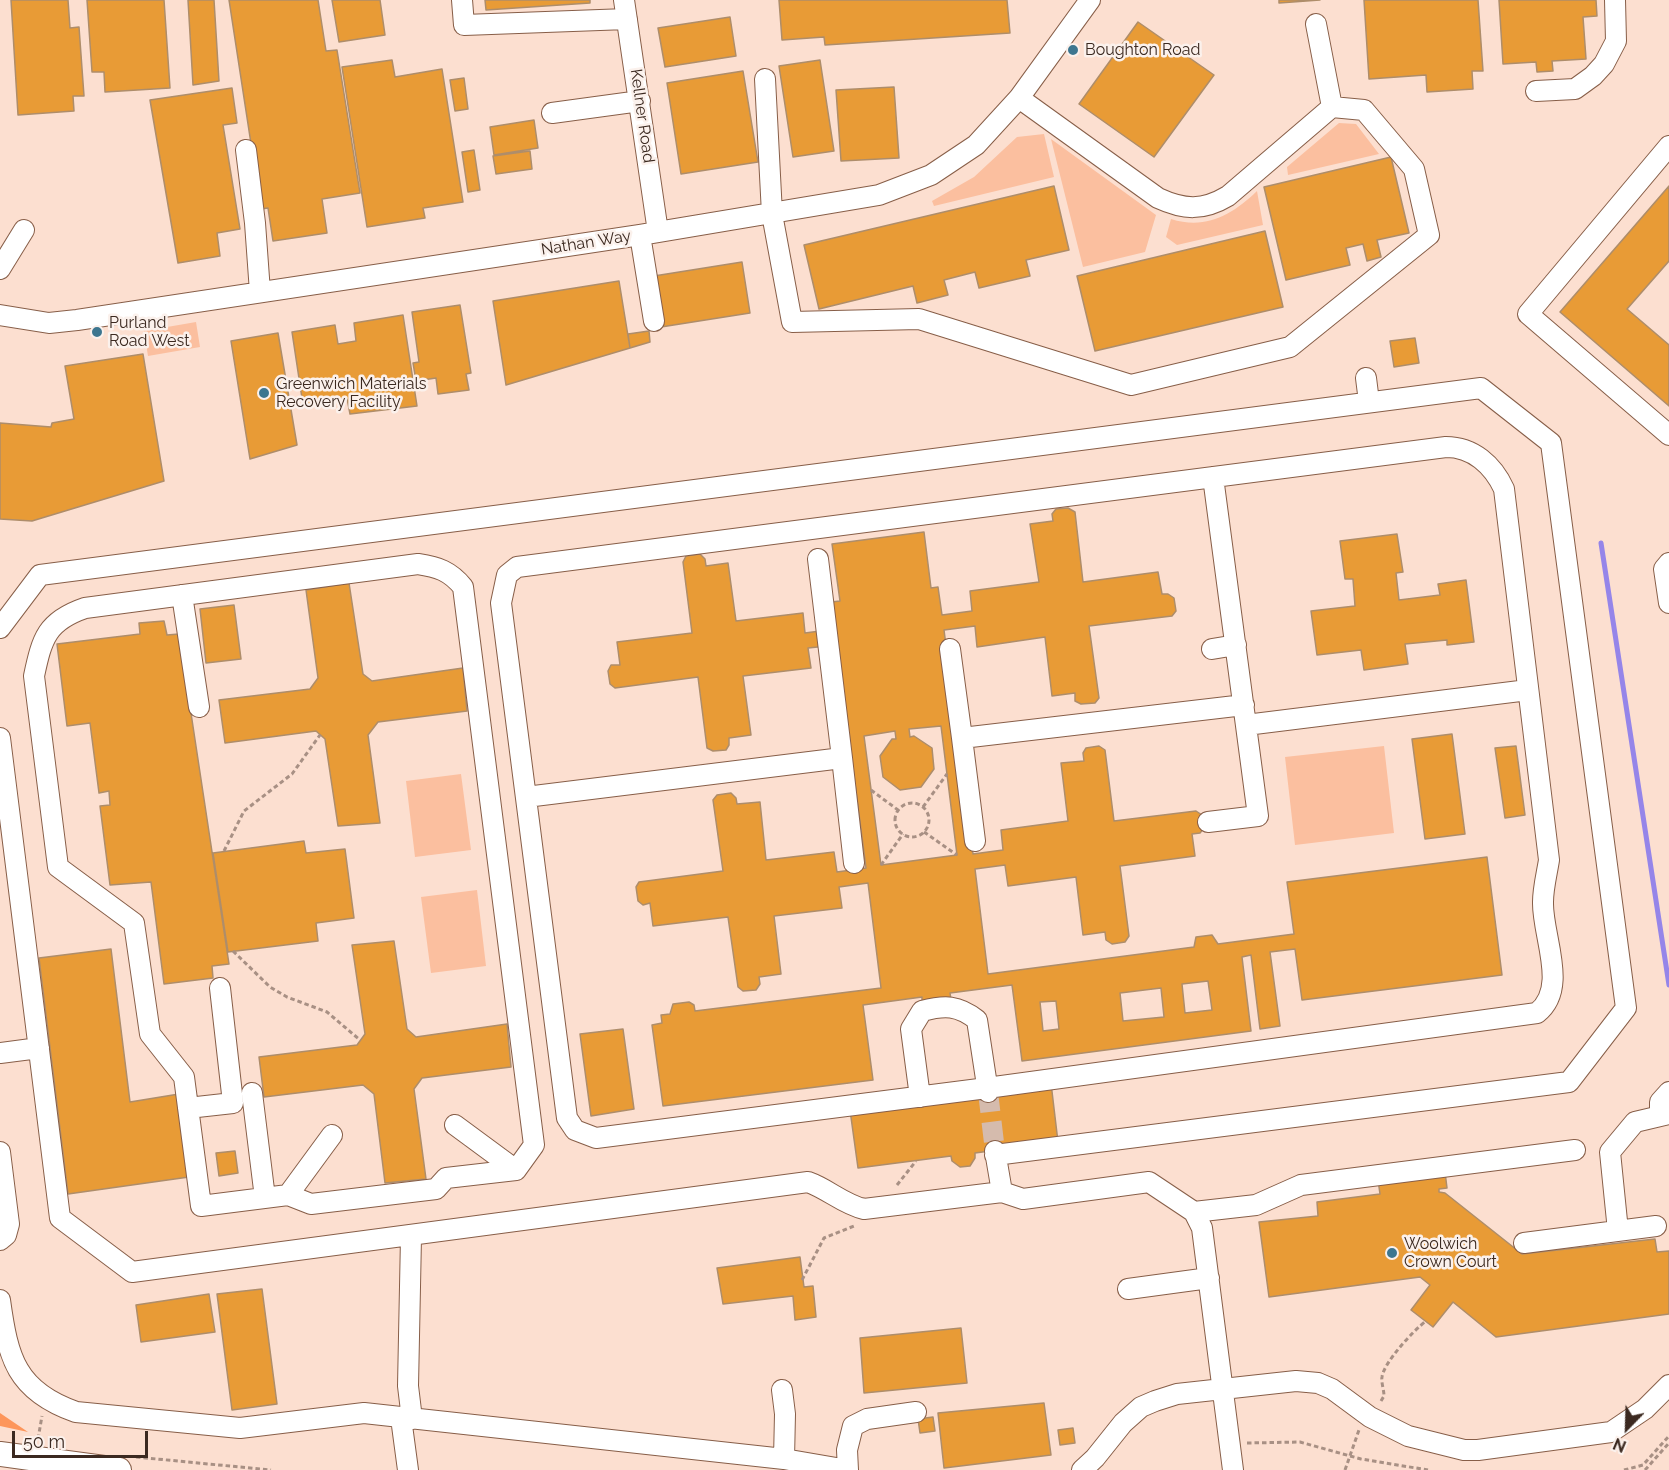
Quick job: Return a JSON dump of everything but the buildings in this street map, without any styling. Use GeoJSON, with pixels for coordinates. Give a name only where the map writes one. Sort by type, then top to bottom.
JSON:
{"type":"FeatureCollection","features":[{"type":"Feature","properties":{"kind":"main road"},"geometry":{"type":"LineString","coordinates":[[0,1454],[119,1470]]}},
{"type":"Feature","properties":{"kind":"street"},"geometry":{"type":"LineString","coordinates":[[462,0],[464,26],[625,9]]}},
{"type":"Feature","properties":{"kind":"street","name":"Nathan Way"},"geometry":{"type":"LineString","coordinates":[[0,315],[49,323],[649,233],[879,195],[931,175],[976,146],[1019,98],[1090,0]]}},
{"type":"Feature","properties":{"kind":"street"},"geometry":{"type":"LineString","coordinates":[[1536,91],[1575,89],[1593,76],[1604,64],[1616,41],[1615,0]]}},
{"type":"Feature","properties":{"kind":"street","name":"Kellner Road"},"geometry":{"type":"LineString","coordinates":[[625,9],[640,101],[654,321]]}},
{"type":"Feature","properties":{"kind":"street"},"geometry":{"type":"LineString","coordinates":[[1316,24],[1332,108]]}},
{"type":"Feature","properties":{"kind":"street"},"geometry":{"type":"LineString","coordinates":[[765,79],[772,214],[792,322],[919,319],[1131,385],[1290,347],[1429,236],[1414,169],[1364,110],[1332,108],[1228,196],[1212,206],[1194,209],[1176,206],[1158,198],[1019,98]]}},
{"type":"Feature","properties":{"kind":"street"},"geometry":{"type":"LineString","coordinates":[[552,113],[640,101]]}},
{"type":"Feature","properties":{"kind":"street"},"geometry":{"type":"LineString","coordinates":[[1669,146],[1528,314],[1669,435]]}},
{"type":"Feature","properties":{"kind":"street"},"geometry":{"type":"LineString","coordinates":[[246,150],[260,292]]}},
{"type":"Feature","properties":{"kind":"street"},"geometry":{"type":"LineString","coordinates":[[0,269],[24,230]]}},
{"type":"Feature","properties":{"kind":"street"},"geometry":{"type":"LineString","coordinates":[[1366,378],[1369,402]]}},
{"type":"Feature","properties":{"kind":"street"},"geometry":{"type":"LineString","coordinates":[[0,628],[40,575],[1481,388],[1551,443],[1626,1008],[1569,1082],[995,1153],[1002,1192]]}},
{"type":"Feature","properties":{"kind":"street"},"geometry":{"type":"LineString","coordinates":[[1446,447],[1461,447],[1471,452],[1497,474],[1504,489],[1549,860],[1543,903],[1552,973],[1547,1005],[1537,1013],[987,1090],[596,1138],[575,1130],[567,1118],[501,603],[507,575],[517,567],[1213,477],[1446,447]]}},
{"type":"Feature","properties":{"kind":"street"},"geometry":{"type":"LineString","coordinates":[[1208,822],[1258,816],[1213,477]]}},
{"type":"Feature","properties":{"kind":"street"},"geometry":{"type":"LineString","coordinates":[[818,559],[854,863]]}},
{"type":"Feature","properties":{"kind":"street"},"geometry":{"type":"LineString","coordinates":[[1669,563],[1664,569],[1669,603]]}},
{"type":"Feature","properties":{"kind":"street"},"geometry":{"type":"LineString","coordinates":[[418,564],[438,567],[453,575],[463,587],[534,1145],[516,1170],[446,1178],[436,1189],[311,1204],[288,1195],[201,1206],[184,1077],[150,1034],[134,923],[58,867],[34,676],[40,647],[51,627],[66,614],[85,608],[182,595],[418,564]]}},
{"type":"Feature","properties":{"kind":"street"},"geometry":{"type":"LineString","coordinates":[[182,595],[199,706]]}},
{"type":"Feature","properties":{"kind":"street"},"geometry":{"type":"LineString","coordinates":[[1212,649],[1236,645]]}},
{"type":"Feature","properties":{"kind":"street"},"geometry":{"type":"LineString","coordinates":[[950,650],[975,841]]}},
{"type":"Feature","properties":{"kind":"street"},"geometry":{"type":"LineString","coordinates":[[1246,725],[1528,690]]}},
{"type":"Feature","properties":{"kind":"street"},"geometry":{"type":"LineString","coordinates":[[962,738],[1244,705]]}},
{"type":"Feature","properties":{"kind":"street"},"geometry":{"type":"LineString","coordinates":[[0,738],[60,1218],[132,1272],[411,1237],[808,1182],[827,1189],[849,1206],[864,1209],[1002,1192],[1023,1200],[1149,1182],[1186,1206],[1202,1228],[1233,1470]]}},
{"type":"Feature","properties":{"kind":"street"},"geometry":{"type":"LineString","coordinates":[[526,797],[842,758]]}},
{"type":"Feature","properties":{"kind":"street"},"geometry":{"type":"LineString","coordinates":[[188,1108],[233,1103],[220,988]]}},
{"type":"Feature","properties":{"kind":"street"},"geometry":{"type":"LineString","coordinates":[[920,1097],[911,1029],[922,1011],[943,1006],[963,1009],[977,1020],[987,1090]]}},
{"type":"Feature","properties":{"kind":"street"},"geometry":{"type":"LineString","coordinates":[[0,1053],[39,1048]]}},
{"type":"Feature","properties":{"kind":"street"},"geometry":{"type":"LineString","coordinates":[[252,1092],[265,1198]]}},
{"type":"Feature","properties":{"kind":"street"},"geometry":{"type":"LineString","coordinates":[[1618,1230],[1610,1152],[1635,1122],[1665,1114],[1660,1102],[1669,1092]]}},
{"type":"Feature","properties":{"kind":"street"},"geometry":{"type":"LineString","coordinates":[[455,1125],[516,1170]]}},
{"type":"Feature","properties":{"kind":"street"},"geometry":{"type":"LineString","coordinates":[[288,1195],[332,1135]]}},
{"type":"Feature","properties":{"kind":"street"},"geometry":{"type":"LineString","coordinates":[[1186,1206],[1256,1205],[1301,1185],[1575,1150]]}},
{"type":"Feature","properties":{"kind":"street"},"geometry":{"type":"LineString","coordinates":[[0,1152],[9,1224],[6,1235],[0,1240]]}},
{"type":"Feature","properties":{"kind":"street"},"geometry":{"type":"LineString","coordinates":[[1524,1243],[1656,1226]]}},
{"type":"Feature","properties":{"kind":"street"},"geometry":{"type":"LineString","coordinates":[[408,1470],[406,1419],[411,1237]]}},
{"type":"Feature","properties":{"kind":"street"},"geometry":{"type":"LineString","coordinates":[[1128,1289],[1209,1278]]}},
{"type":"Feature","properties":{"kind":"street"},"geometry":{"type":"LineString","coordinates":[[0,1300],[8,1347],[20,1376],[53,1404],[76,1412],[240,1428],[364,1413],[784,1459],[848,1470],[847,1450],[854,1426],[867,1419],[916,1412]]}},
{"type":"Feature","properties":{"kind":"street"},"geometry":{"type":"LineString","coordinates":[[1082,1470],[1095,1458],[1123,1423],[1141,1407],[1177,1394],[1296,1381],[1318,1383],[1332,1389],[1370,1416],[1408,1436],[1464,1450],[1611,1432],[1645,1409],[1669,1384]]}},
{"type":"Feature","properties":{"kind":"street"},"geometry":{"type":"LineString","coordinates":[[782,1390],[785,1414],[784,1459]]}},
{"type":"Feature","properties":{"kind":"path"},"geometry":{"type":"LineString","coordinates":[[224,851],[244,811],[292,774],[320,735]]}},
{"type":"Feature","properties":{"kind":"path"},"geometry":{"type":"LineString","coordinates":[[923,807],[947,774]]}},
{"type":"Feature","properties":{"kind":"path"},"geometry":{"type":"LineString","coordinates":[[871,790],[898,810]]}},
{"type":"Feature","properties":{"kind":"path"},"geometry":{"type":"LineString","coordinates":[[912,803],[923,807],[928,817],[924,832],[914,837],[903,834],[895,821],[898,810],[912,803]]}},
{"type":"Feature","properties":{"kind":"path"},"geometry":{"type":"LineString","coordinates":[[924,832],[957,855]]}},
{"type":"Feature","properties":{"kind":"path"},"geometry":{"type":"LineString","coordinates":[[881,865],[903,834]]}},
{"type":"Feature","properties":{"kind":"path"},"geometry":{"type":"LineString","coordinates":[[233,951],[270,987],[287,997],[327,1012],[360,1040]]}},
{"type":"Feature","properties":{"kind":"path"},"geometry":{"type":"LineString","coordinates":[[1345,1470],[1357,1433],[1384,1396],[1382,1377],[1384,1369],[1414,1330],[1426,1321]]}},
{"type":"Feature","properties":{"kind":"path"},"geometry":{"type":"LineString","coordinates":[[1624,1470],[1643,1465],[1669,1436]]}},
{"type":"Feature","properties":{"kind":"path"},"geometry":{"type":"LineString","coordinates":[[1238,1444],[1300,1442],[1349,1456],[1428,1470]]}},
{"type":"Feature","properties":{"kind":"path"},"geometry":{"type":"LineString","coordinates":[[1645,1470],[1669,1443]]}},
{"type":"Feature","properties":{"kind":"shaded area"},"geometry":{"type":"Polygon","coordinates":[[[1339,123],[1356,124],[1379,154],[1288,175],[1287,167],[1339,123]]]}},
{"type":"Feature","properties":{"kind":"shaded area"},"geometry":{"type":"Polygon","coordinates":[[[1044,134],[1054,177],[934,206],[932,201],[974,177],[1017,137],[1044,134]]]}},
{"type":"Feature","properties":{"kind":"shaded area"},"geometry":{"type":"Polygon","coordinates":[[[1051,139],[1156,215],[1145,252],[1083,267],[1051,139]]]}},
{"type":"Feature","properties":{"kind":"shaded area"},"geometry":{"type":"Polygon","coordinates":[[[1257,191],[1263,225],[1177,245],[1166,237],[1171,219],[1196,223],[1218,218],[1238,207],[1257,191]]]}},
{"type":"Feature","properties":{"kind":"shaded area"},"geometry":{"type":"Polygon","coordinates":[[[196,322],[200,347],[148,356],[144,331],[196,322]]]}},
{"type":"Feature","properties":{"kind":"shaded area"},"geometry":{"type":"Polygon","coordinates":[[[1384,746],[1394,833],[1295,845],[1285,757],[1384,746]]]}},
{"type":"Feature","properties":{"kind":"shaded area"},"geometry":{"type":"Polygon","coordinates":[[[461,774],[471,850],[415,857],[406,781],[461,774]]]}},
{"type":"Feature","properties":{"kind":"shaded area"},"geometry":{"type":"Polygon","coordinates":[[[477,890],[486,966],[431,973],[421,897],[477,890]]]}},
{"type":"Feature","properties":{"kind":"shaded area"},"geometry":{"type":"Polygon","coordinates":[[[0,1413],[28,1432],[0,1426],[0,1413]]]}},
{"type":"Feature","properties":{"kind":"waterway"},"geometry":{"type":"LineString","coordinates":[[1601,543],[1669,985]]}},
{"type":"Feature","properties":{"kind":"tunnel"},"geometry":{"type":"LineString","coordinates":[[988,1092],[995,1151]]}},
{"type":"Feature","properties":{"kind":"place","name":"Boughton Road"},"geometry":{"type":"Point","coordinates":[1073,50]}},
{"type":"Feature","properties":{"kind":"place","name":"Purland Road West"},"geometry":{"type":"Point","coordinates":[97,332]}},
{"type":"Feature","properties":{"kind":"place","name":"Greenwich Materials Recovery Facility"},"geometry":{"type":"Point","coordinates":[264,393]}},
{"type":"Feature","properties":{"kind":"place","name":"Woolwich Crown Court"},"geometry":{"type":"Point","coordinates":[1392,1253]}}]}
